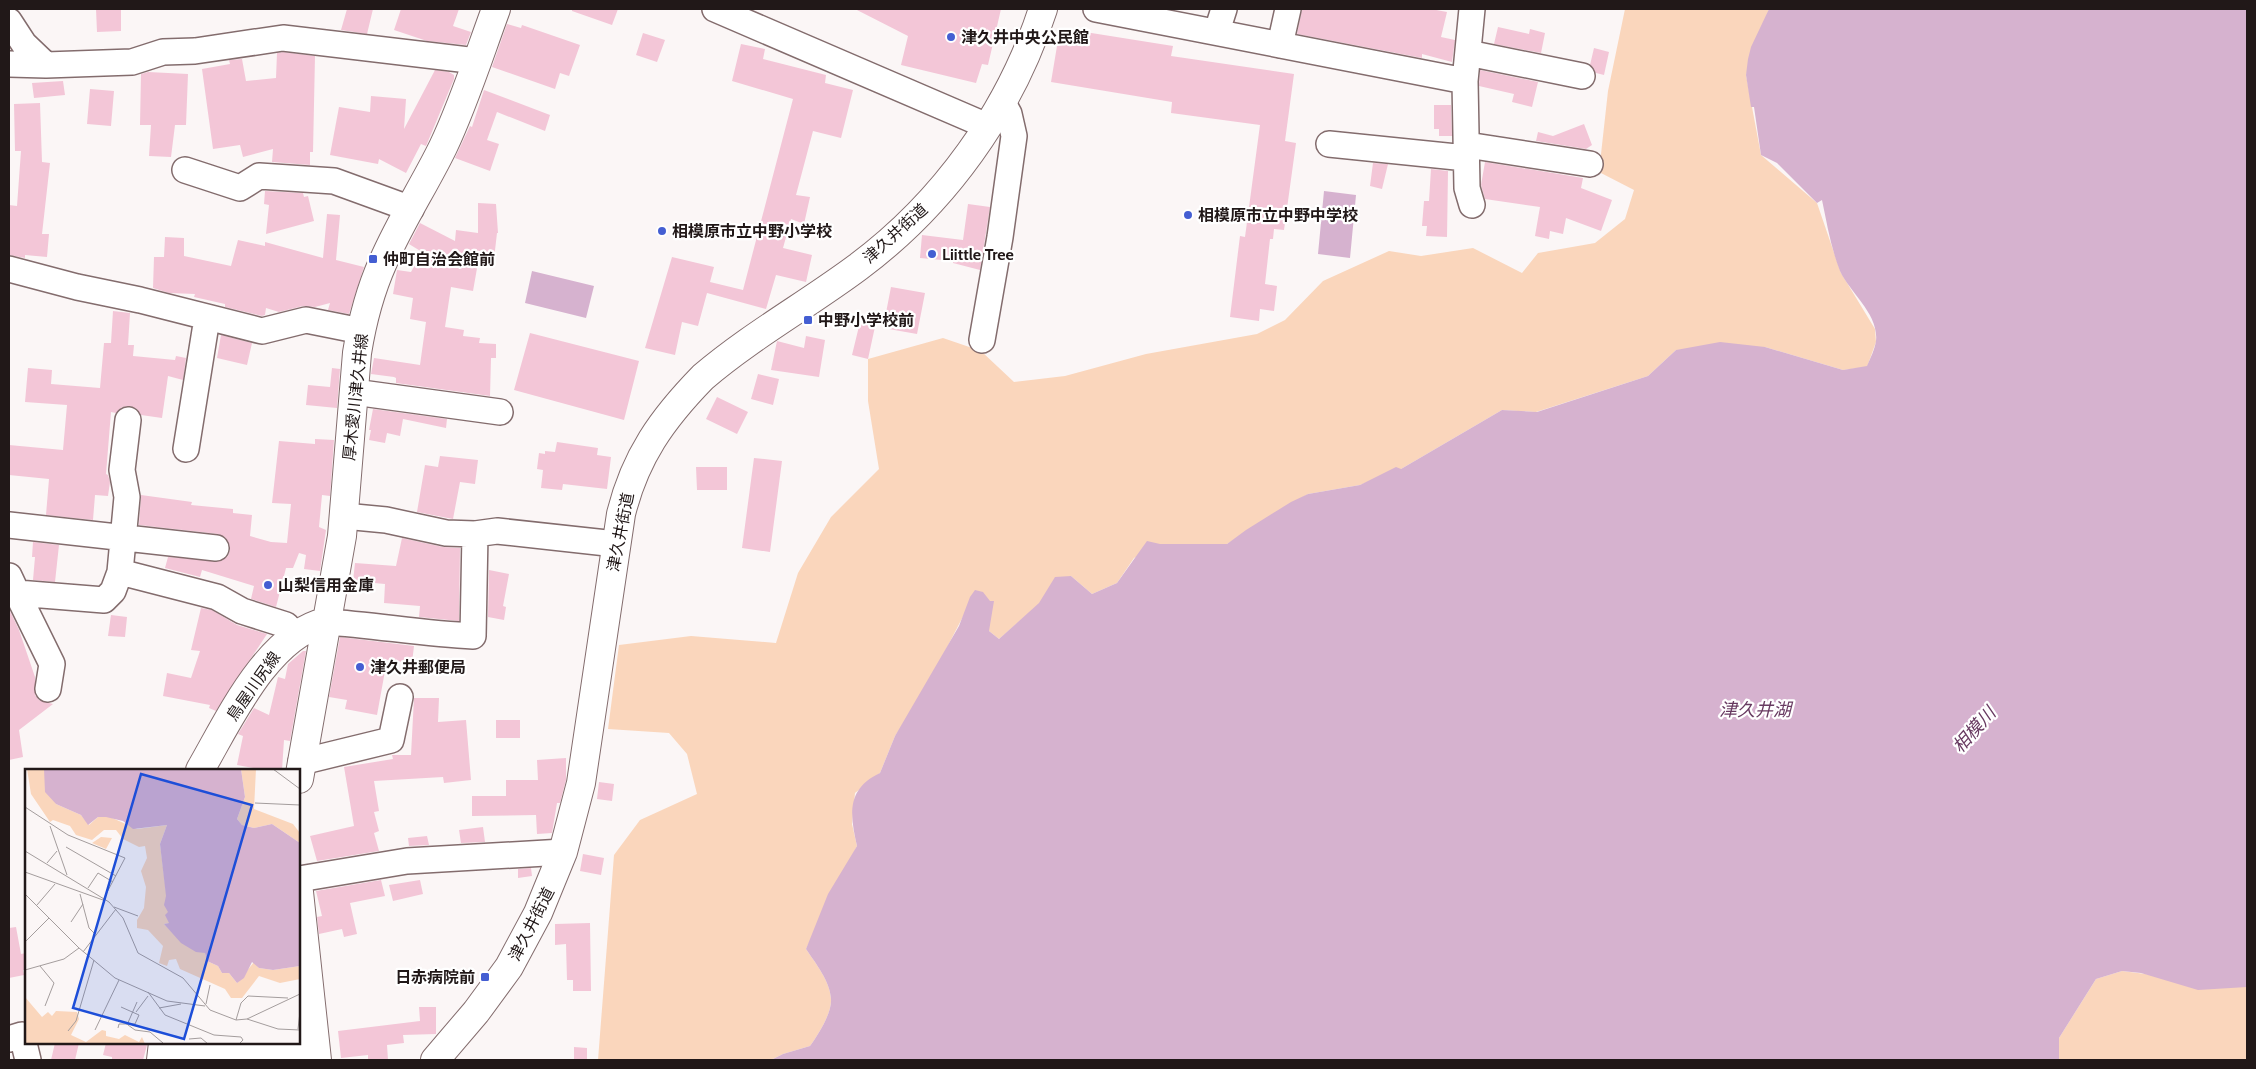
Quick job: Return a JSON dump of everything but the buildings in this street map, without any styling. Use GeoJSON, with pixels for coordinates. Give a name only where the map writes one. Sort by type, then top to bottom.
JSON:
{"type":"FeatureCollection","features":[{"type":"Feature","properties":{"kind":"main road","name":"厚木愛川津久井線"},"geometry":{"type":"LineString","coordinates":[[300,771],[339,555],[361,331],[375,280],[387,252],[456,120],[496,9]]}},
{"type":"Feature","properties":{"kind":"main road","name":"津久井街道"},"geometry":{"type":"LineString","coordinates":[[435,1060],[476,1012],[514,959],[538,913],[563,852],[581,783],[623,506],[638,464],[659,426],[678,402],[703,377],[845,276],[889,242],[946,185],[1002,101],[1033,38],[1043,9]]}},
{"type":"Feature","properties":{"kind":"main road","name":"鳥屋川尻線"},"geometry":{"type":"LineString","coordinates":[[208,765],[267,663],[278,650],[296,636],[326,622]]}},
{"type":"Feature","properties":{"kind":"main road"},"geometry":{"type":"LineString","coordinates":[[300,910],[302,945],[316,1055]]}},
{"type":"Feature","properties":{"kind":"street"},"geometry":{"type":"LineString","coordinates":[[715,9],[987,126]]}},
{"type":"Feature","properties":{"kind":"street"},"geometry":{"type":"LineString","coordinates":[[1096,9],[1221,20],[1280,45],[1465,81]]}},
{"type":"Feature","properties":{"kind":"street"},"geometry":{"type":"LineString","coordinates":[[1280,45],[1288,9]]}},
{"type":"Feature","properties":{"kind":"street"},"geometry":{"type":"LineString","coordinates":[[1472,9],[1465,81],[1467,188],[1472,205]]}},
{"type":"Feature","properties":{"kind":"street"},"geometry":{"type":"LineString","coordinates":[[9,21],[24,44],[46,65]]}},
{"type":"Feature","properties":{"kind":"street"},"geometry":{"type":"LineString","coordinates":[[9,64],[46,65],[132,62],[162,52],[195,51],[283,38],[477,62]]}},
{"type":"Feature","properties":{"kind":"street"},"geometry":{"type":"LineString","coordinates":[[1468,53],[1582,76]]}},
{"type":"Feature","properties":{"kind":"street"},"geometry":{"type":"LineString","coordinates":[[982,340],[1000,237],[1014,136],[1010,114],[1002,101]]}},
{"type":"Feature","properties":{"kind":"street"},"geometry":{"type":"LineString","coordinates":[[1329,144],[1467,151],[1590,164]]}},
{"type":"Feature","properties":{"kind":"street"},"geometry":{"type":"LineString","coordinates":[[185,170],[240,188],[259,176],[334,181],[411,209]]}},
{"type":"Feature","properties":{"kind":"street"},"geometry":{"type":"LineString","coordinates":[[9,269],[262,330],[306,320],[361,331]]}},
{"type":"Feature","properties":{"kind":"street"},"geometry":{"type":"LineString","coordinates":[[186,449],[207,318]]}},
{"type":"Feature","properties":{"kind":"street"},"geometry":{"type":"LineString","coordinates":[[354,392],[500,412]]}},
{"type":"Feature","properties":{"kind":"street"},"geometry":{"type":"LineString","coordinates":[[13,584],[104,600],[113,591],[120,572],[128,497],[122,470],[128,420]]}},
{"type":"Feature","properties":{"kind":"street"},"geometry":{"type":"LineString","coordinates":[[344,516],[386,520],[446,533],[475,534],[497,531],[616,544]]}},
{"type":"Feature","properties":{"kind":"street"},"geometry":{"type":"LineString","coordinates":[[9,525],[124,536],[216,548]]}},
{"type":"Feature","properties":{"kind":"street"},"geometry":{"type":"LineString","coordinates":[[326,622],[473,636],[475,534]]}},
{"type":"Feature","properties":{"kind":"street"},"geometry":{"type":"LineString","coordinates":[[120,572],[217,597],[242,611],[286,625],[296,636]]}},
{"type":"Feature","properties":{"kind":"street"},"geometry":{"type":"LineString","coordinates":[[13,584],[52,664],[48,689]]}},
{"type":"Feature","properties":{"kind":"street"},"geometry":{"type":"LineString","coordinates":[[300,771],[391,740],[400,697]]}},
{"type":"Feature","properties":{"kind":"street"},"geometry":{"type":"LineString","coordinates":[[300,879],[407,861],[563,852]]}},
{"type":"Feature","properties":{"kind":"street"},"geometry":{"type":"LineString","coordinates":[[9,1039],[22,1035],[28,1060]]}},
{"type":"Feature","properties":{"kind":"street"},"geometry":{"type":"LineString","coordinates":[[167,1053],[316,1055]]}},
{"type":"Feature","properties":{"kind":"shaded area"},"geometry":{"type":"Polygon","coordinates":[[[1625,9],[1769,9],[1746,75],[1761,155],[1817,203],[1841,273],[1875,329],[1876,342],[1867,367],[1843,370],[1765,347],[1676,350],[1648,376],[1536,412],[1502,410],[1401,469],[1360,485],[1308,494],[1227,544],[1159,544],[1134,558],[1117,583],[1092,594],[1071,576],[999,639],[989,631],[973,597],[922,696],[895,736],[880,773],[855,793],[852,824],[857,846],[806,949],[825,979],[831,999],[827,1017],[810,1046],[783,1054],[771,1060],[598,1060],[614,855],[640,820],[697,794],[687,754],[669,733],[608,729],[619,645],[691,636],[776,643],[798,573],[831,517],[879,469],[868,401],[868,359],[943,338],[981,351],[1014,382],[1065,376],[1146,354],[1257,334],[1285,320],[1323,281],[1389,251],[1421,256],[1473,248],[1522,273],[1538,253],[1595,243],[1625,219],[1634,190],[1599,172],[1608,91],[1625,9]]]}},
{"type":"Feature","properties":{"kind":"shaded area"},"geometry":{"type":"Polygon","coordinates":[[[2122,971],[2247,987],[2247,1060],[2059,1060],[2059,1038],[2096,979],[2122,971]]]}},
{"type":"Feature","properties":{"kind":"water","name":"津久井湖"},"geometry":{"type":"Polygon","coordinates":[[[1769,9],[2247,9],[2247,987],[2198,990],[2141,973],[2122,971],[2096,979],[2059,1038],[2059,1060],[771,1060],[783,1054],[810,1046],[827,1017],[831,1005],[830,992],[822,973],[806,949],[828,894],[857,846],[852,813],[856,795],[869,779],[880,773],[895,736],[959,626],[970,597],[975,590],[983,592],[990,601],[994,601],[989,631],[999,639],[1039,603],[1055,577],[1071,576],[1092,594],[1117,583],[1147,541],[1160,544],[1227,544],[1291,502],[1308,494],[1360,485],[1396,467],[1401,469],[1502,410],[1537,412],[1648,376],[1676,350],[1720,342],[1765,347],[1843,370],[1867,366],[1876,341],[1876,331],[1869,313],[1840,271],[1822,200],[1817,203],[1777,163],[1761,155],[1754,107],[1751,107],[1746,75],[1751,47],[1769,9]]]}},
{"type":"Feature","properties":{"kind":"water"},"geometry":{"type":"Polygon","coordinates":[[[1324,191],[1356,195],[1350,258],[1318,254],[1324,191]]]}},
{"type":"Feature","properties":{"kind":"water"},"geometry":{"type":"Polygon","coordinates":[[[532,271],[594,286],[586,318],[525,303],[532,271]]]}},
{"type":"Feature","properties":{"kind":"place","name":"津久井中央公民館"},"geometry":{"type":"Point","coordinates":[951,37]}},
{"type":"Feature","properties":{"kind":"place","name":"相模原市立中野中学校"},"geometry":{"type":"Point","coordinates":[1188,215]}},
{"type":"Feature","properties":{"kind":"place","name":"相模原市立中野小学校"},"geometry":{"type":"Point","coordinates":[662,231]}},
{"type":"Feature","properties":{"kind":"place","name":"Liittle Tree"},"geometry":{"type":"Point","coordinates":[932,254]}},
{"type":"Feature","properties":{"kind":"place","name":"仲町自治会館前"},"geometry":{"type":"Point","coordinates":[373,259]}},
{"type":"Feature","properties":{"kind":"place","name":"中野小学校前"},"geometry":{"type":"Point","coordinates":[808,320]}},
{"type":"Feature","properties":{"kind":"place","name":"山梨信用金庫"},"geometry":{"type":"Point","coordinates":[268,585]}},
{"type":"Feature","properties":{"kind":"place","name":"津久井郵便局"},"geometry":{"type":"Point","coordinates":[360,667]}},
{"type":"Feature","properties":{"kind":"place","name":"日赤病院前"},"geometry":{"type":"Point","coordinates":[485,977]}},
{"type":"Feature","properties":{"kind":"water label","name":"相模川"},"geometry":{"type":"Point","coordinates":[1974,730]}}]}
